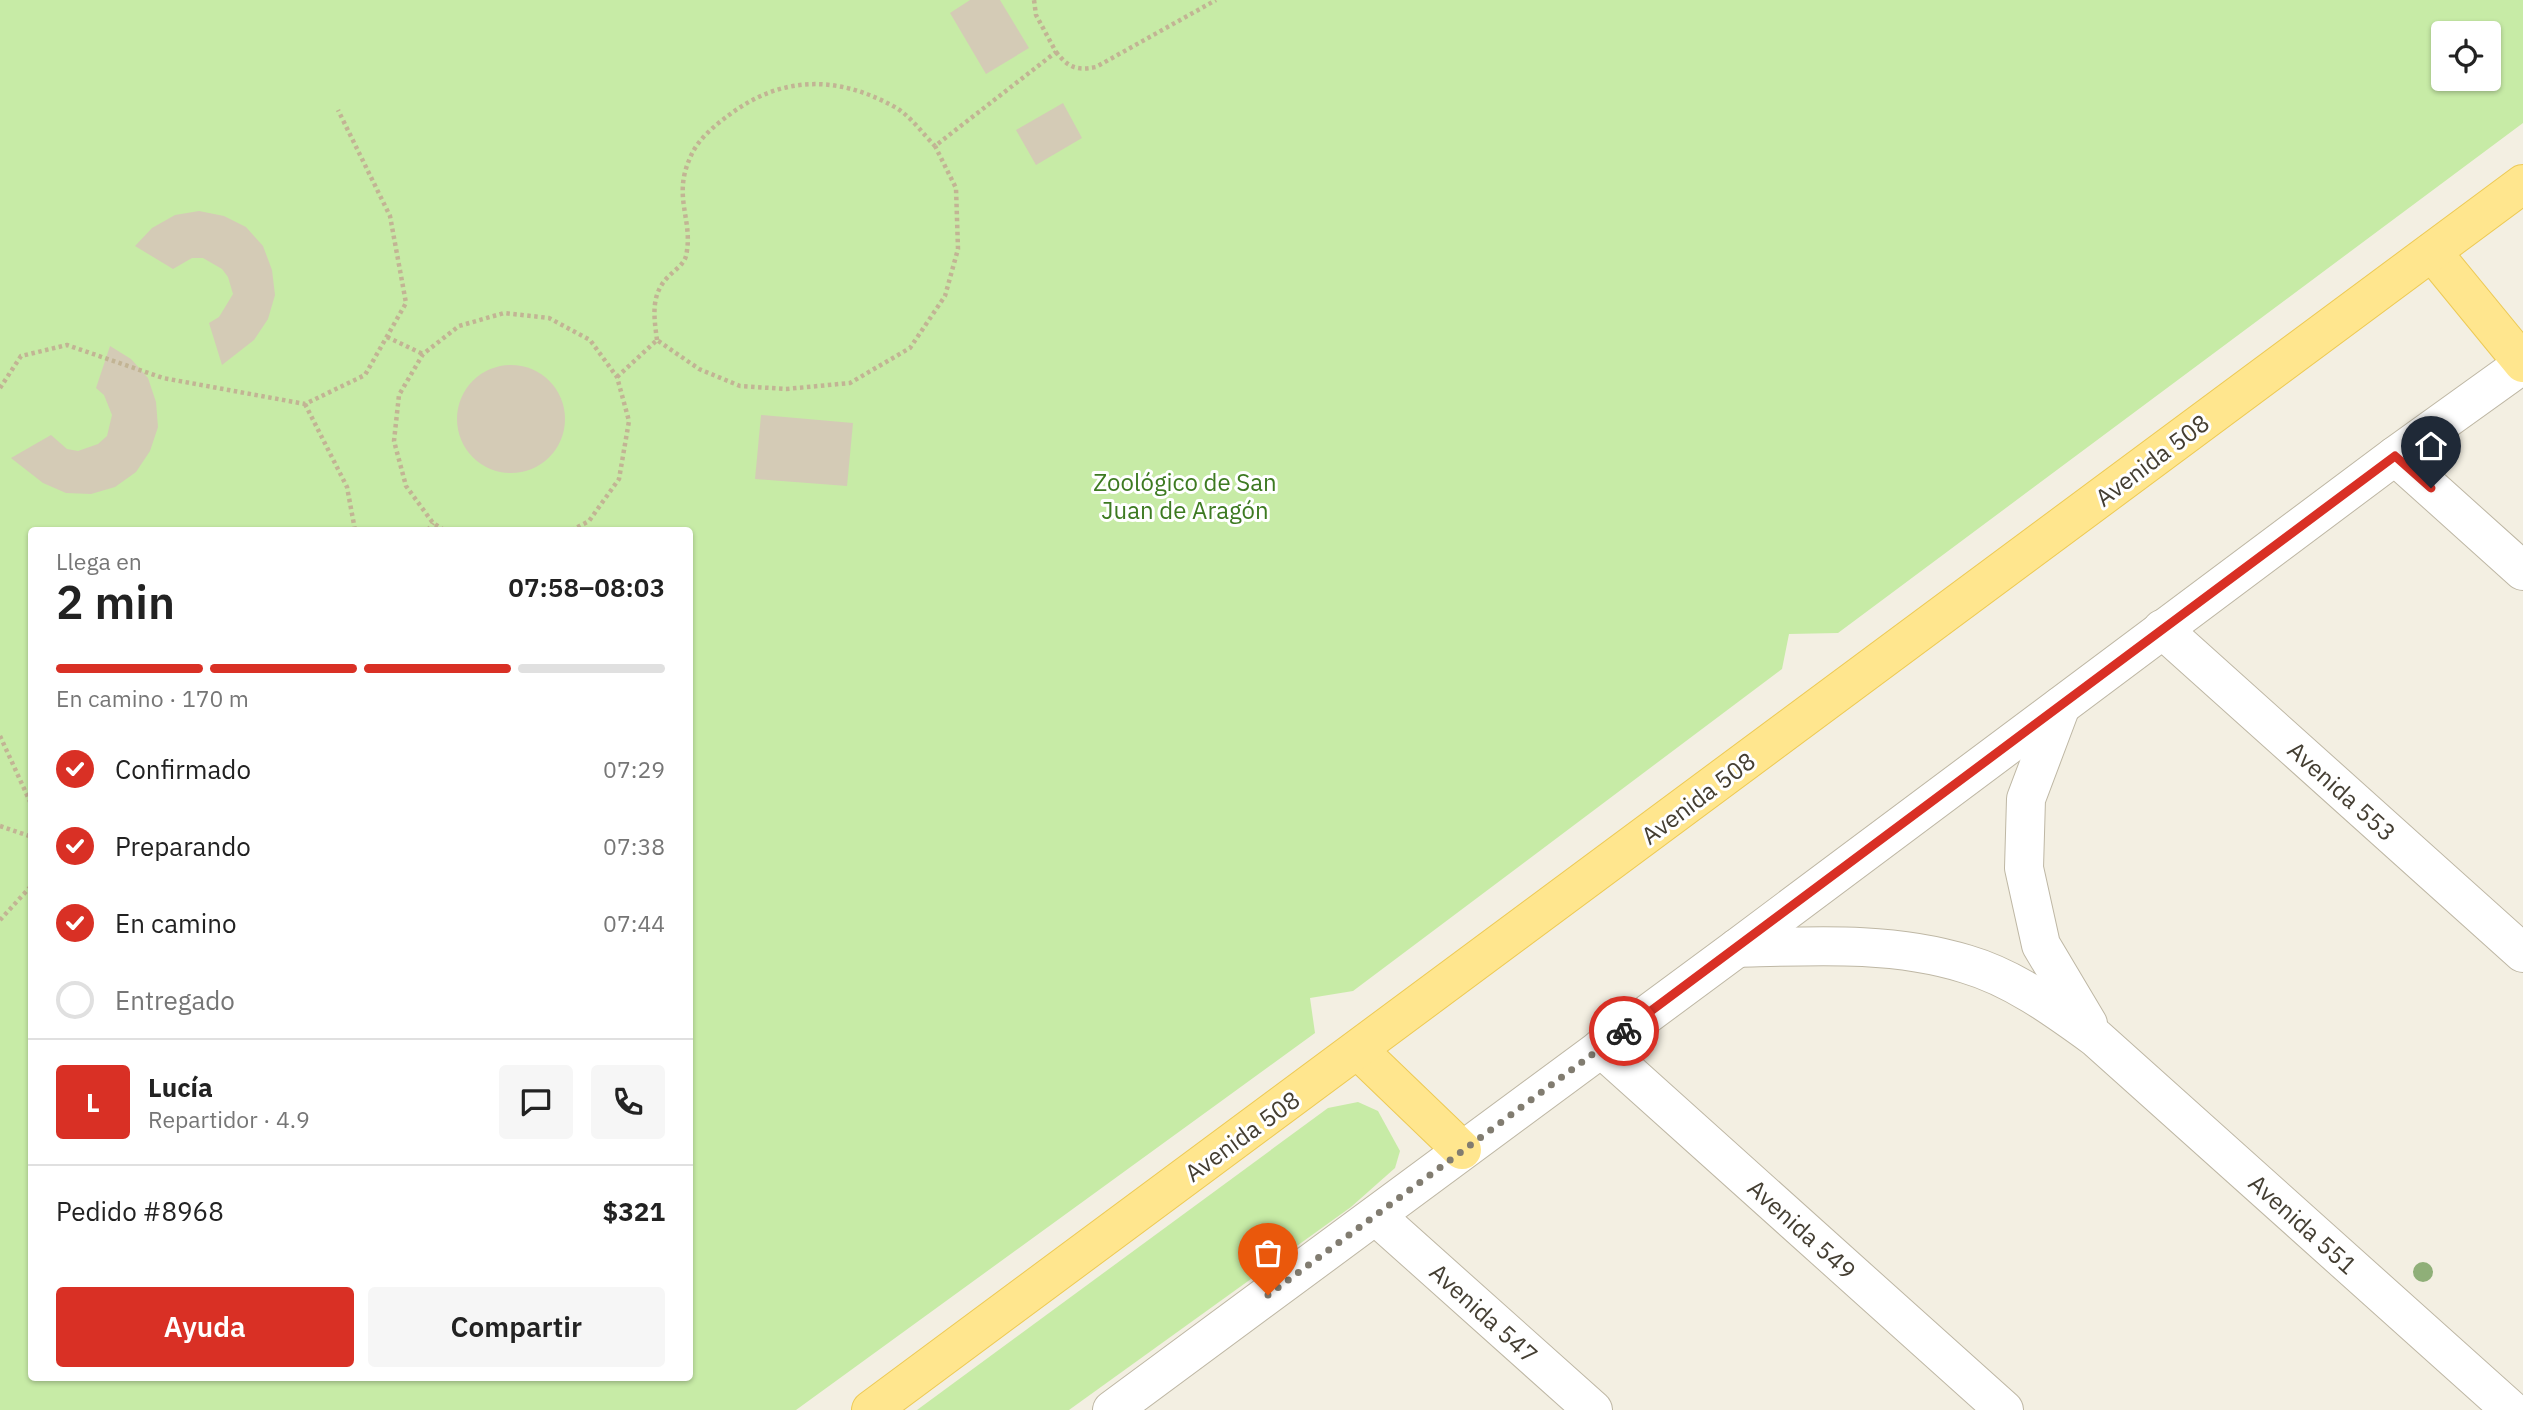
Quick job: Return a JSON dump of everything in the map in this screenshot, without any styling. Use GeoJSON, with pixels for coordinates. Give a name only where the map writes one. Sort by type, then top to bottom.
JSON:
{"type":"FeatureCollection","features":[{"type":"Feature","properties":{"kind":"main road","name":"Avenida 508"},"geometry":{"type":"LineString","coordinates":[[871,1410],[2523,184]]}},
{"type":"Feature","properties":{"kind":"main road"},"geometry":{"type":"LineString","coordinates":[[2432,252],[2523,363]]}},
{"type":"Feature","properties":{"kind":"main road"},"geometry":{"type":"LineString","coordinates":[[1358,1049],[1462,1150]]}},
{"type":"Feature","properties":{"kind":"street"},"geometry":{"type":"LineString","coordinates":[[1116,1409],[2523,363]]}},
{"type":"Feature","properties":{"kind":"street"},"geometry":{"type":"LineString","coordinates":[[2395,456],[2523,571]]}},
{"type":"Feature","properties":{"kind":"street","name":"Avenida 553"},"geometry":{"type":"LineString","coordinates":[[2162,629],[2523,953]]}},
{"type":"Feature","properties":{"kind":"street","name":"Avenida 551"},"geometry":{"type":"LineString","coordinates":[[2061,706],[2026,799],[2024,868],[2041,945],[2096,1038]]}},
{"type":"Feature","properties":{"kind":"street","name":"Avenida 551"},"geometry":{"type":"LineString","coordinates":[[1737,948],[1839,945],[1911,953],[1967,964],[2038,996],[2096,1038],[2511,1410]]}},
{"type":"Feature","properties":{"kind":"street","name":"Avenida 549"},"geometry":{"type":"LineString","coordinates":[[1601,1048],[2004,1410]]}},
{"type":"Feature","properties":{"kind":"street","name":"Avenida 547"},"geometry":{"type":"LineString","coordinates":[[1376,1216],[1593,1410]]}},
{"type":"Feature","properties":{"kind":"path"},"geometry":{"type":"LineString","coordinates":[[1034,0],[1036,15],[1056,52],[1068,66],[1081,70],[1096,67],[1216,0]]}},
{"type":"Feature","properties":{"kind":"path"},"geometry":{"type":"LineString","coordinates":[[935,146],[1056,52]]}},
{"type":"Feature","properties":{"kind":"path"},"geometry":{"type":"LineString","coordinates":[[798,83],[843,85],[895,106],[935,146],[956,188],[958,249],[946,296],[910,348],[850,383],[786,389],[740,386],[699,369],[657,340],[652,307],[664,281],[685,261],[690,234],[682,210],[682,184],[690,156],[711,128],[751,99],[798,83]]}},
{"type":"Feature","properties":{"kind":"path"},"geometry":{"type":"LineString","coordinates":[[0,388],[21,356],[67,345],[163,378],[305,404],[365,374],[406,303],[390,216],[338,110]]}},
{"type":"Feature","properties":{"kind":"path"},"geometry":{"type":"LineString","coordinates":[[439,527],[433,523],[406,486],[394,441],[399,395],[423,354],[459,326],[504,313],[550,318],[590,340],[617,377],[629,421],[620,479],[589,521],[578,527]]}},
{"type":"Feature","properties":{"kind":"path"},"geometry":{"type":"LineString","coordinates":[[387,337],[423,354]]}},
{"type":"Feature","properties":{"kind":"path"},"geometry":{"type":"LineString","coordinates":[[617,377],[657,340]]}},
{"type":"Feature","properties":{"kind":"path"},"geometry":{"type":"LineString","coordinates":[[305,404],[347,487],[354,527]]}},
{"type":"Feature","properties":{"kind":"path"},"geometry":{"type":"LineString","coordinates":[[430,527],[433,523]]}},
{"type":"Feature","properties":{"kind":"path"},"geometry":{"type":"LineString","coordinates":[[0,736],[28,798]]}},
{"type":"Feature","properties":{"kind":"path"},"geometry":{"type":"LineString","coordinates":[[0,826],[28,836]]}},
{"type":"Feature","properties":{"kind":"path"},"geometry":{"type":"LineString","coordinates":[[0,920],[28,890]]}},
{"type":"Feature","properties":{"kind":"green space","name":"Zoológico de San Juan de Aragón"},"geometry":{"type":"Polygon","coordinates":[[[0,0],[2523,0],[2523,123],[1838,633],[1789,634],[1782,669],[1353,991],[1310,998],[1315,1033],[796,1410],[0,1410],[0,0]]]}},
{"type":"Feature","properties":{"kind":"green space"},"geometry":{"type":"Polygon","coordinates":[[[1358,1102],[1378,1111],[1400,1151],[1395,1168],[1351,1207],[1069,1410],[917,1410],[1328,1108],[1358,1102]]]}},
{"type":"Feature","properties":{"kind":"building"},"geometry":{"type":"Polygon","coordinates":[[[970,0],[1000,0],[1029,48],[986,74],[950,13],[970,0]]]}},
{"type":"Feature","properties":{"kind":"building"},"geometry":{"type":"Polygon","coordinates":[[[1063,103],[1082,138],[1036,165],[1016,130],[1063,103]]]}},
{"type":"Feature","properties":{"kind":"building"},"geometry":{"type":"Polygon","coordinates":[[[199,211],[224,216],[246,227],[263,246],[272,270],[275,295],[268,319],[254,340],[222,365],[209,323],[219,317],[233,294],[228,277],[222,269],[203,258],[192,258],[173,269],[135,246],[152,228],[175,215],[199,211]]]}},
{"type":"Feature","properties":{"kind":"building"},"geometry":{"type":"Polygon","coordinates":[[[110,346],[131,359],[148,378],[156,402],[158,427],[150,451],[136,472],[115,487],[91,494],[66,493],[43,483],[11,458],[51,435],[67,449],[78,451],[98,444],[107,436],[112,415],[104,395],[96,388],[110,346]]]}},
{"type":"Feature","properties":{"kind":"building"},"geometry":{"type":"Polygon","coordinates":[[[511,365],[532,369],[549,381],[561,398],[565,419],[561,440],[549,457],[532,469],[511,473],[490,469],[473,457],[461,440],[457,419],[461,398],[473,381],[490,369],[511,365]]]}},
{"type":"Feature","properties":{"kind":"building"},"geometry":{"type":"Polygon","coordinates":[[[761,415],[853,423],[847,486],[755,479],[761,415]]]}},
{"type":"Feature","properties":{"kind":"way so far"},"geometry":{"type":"LineString","coordinates":[[1268,1295],[1624,1031]]}},
{"type":"Feature","properties":{"kind":"route"},"geometry":{"type":"LineString","coordinates":[[1624,1031],[2395,456],[2431,488]]}}]}
